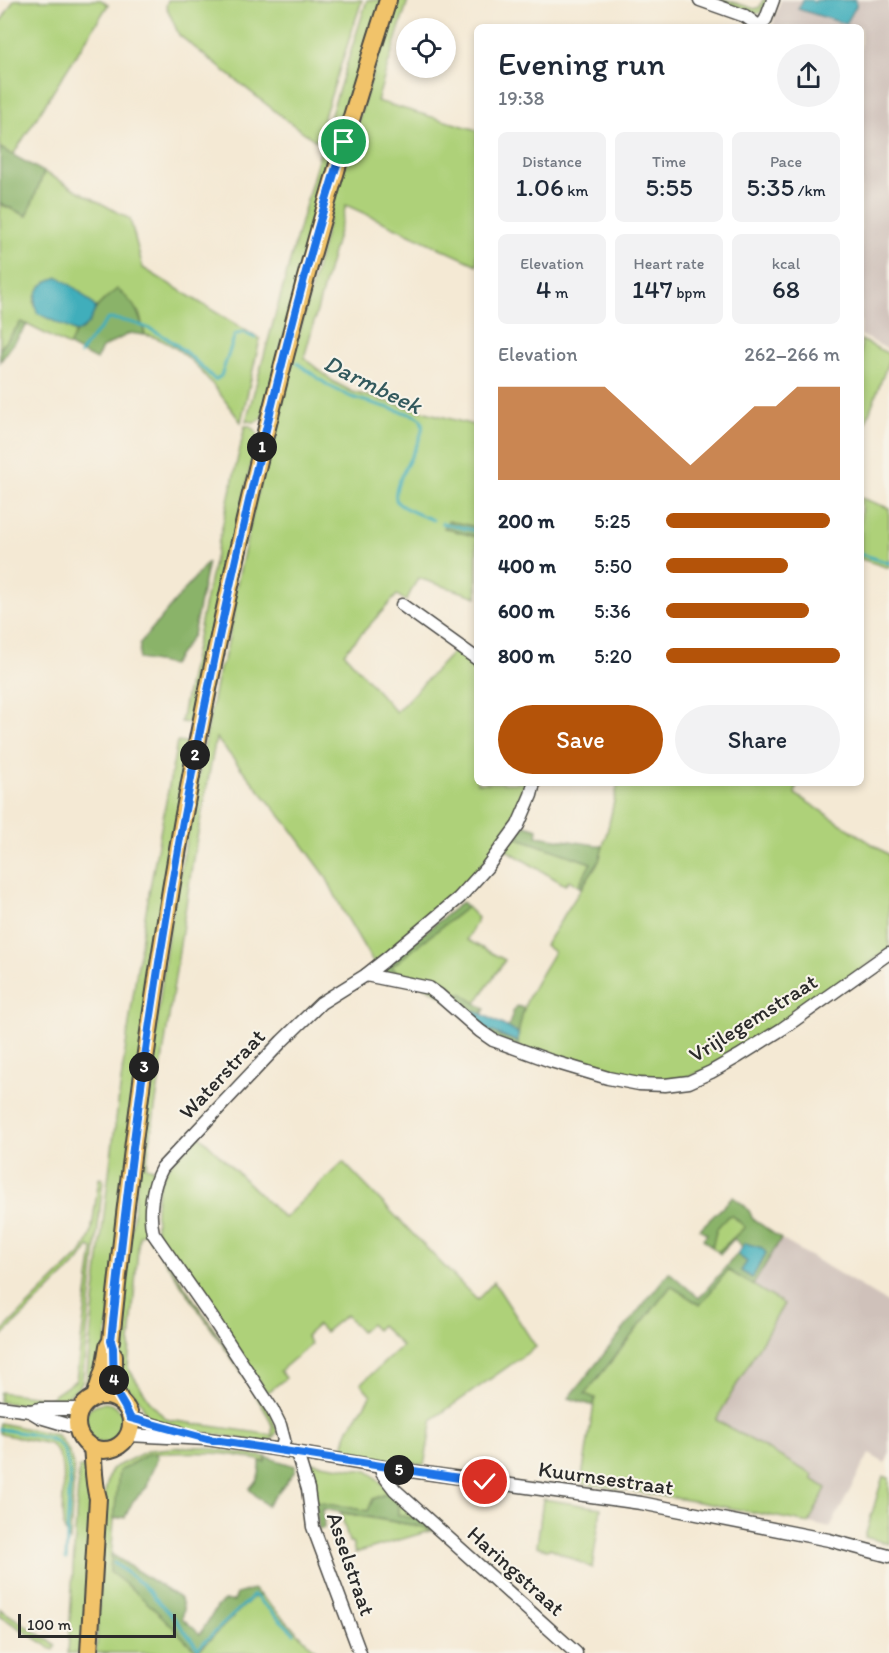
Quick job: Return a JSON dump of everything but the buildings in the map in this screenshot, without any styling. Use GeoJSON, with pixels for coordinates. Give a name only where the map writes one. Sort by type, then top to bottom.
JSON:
{"type":"FeatureCollection","features":[{"type":"Feature","properties":{"kind":"main road"},"geometry":{"type":"LineString","coordinates":[[121,1402],[104,1395],[87,1401],[80,1409],[77,1418],[77,1428],[85,1442],[92,1447],[111,1449],[121,1444],[128,1435],[130,1426],[127,1409],[114,1387],[111,1341],[149,1027],[180,839],[216,650],[291,330],[341,152],[388,0]]}},
{"type":"Feature","properties":{"kind":"main road"},"geometry":{"type":"LineString","coordinates":[[95,1397],[111,1341]]}},
{"type":"Feature","properties":{"kind":"main road"},"geometry":{"type":"LineString","coordinates":[[92,1447],[95,1490],[98,1498]]}},
{"type":"Feature","properties":{"kind":"main road"},"geometry":{"type":"LineString","coordinates":[[89,1653],[98,1498],[102,1490],[111,1449]]}},
{"type":"Feature","properties":{"kind":"street"},"geometry":{"type":"LineString","coordinates":[[700,0],[745,16],[756,24]]}},
{"type":"Feature","properties":{"kind":"street"},"geometry":{"type":"LineString","coordinates":[[762,24],[773,0]]}},
{"type":"Feature","properties":{"kind":"street"},"geometry":{"type":"LineString","coordinates":[[402,605],[474,656]]}},
{"type":"Feature","properties":{"kind":"street","name":"Waterstraat"},"geometry":{"type":"LineString","coordinates":[[281,1450],[284,1440],[272,1409],[153,1233],[150,1221],[156,1179],[162,1168],[321,1003],[366,975],[459,898],[487,867],[523,816],[533,786]]}},
{"type":"Feature","properties":{"kind":"street","name":"Vrijlegemstraat"},"geometry":{"type":"LineString","coordinates":[[366,975],[429,988],[493,1040],[541,1058],[608,1078],[665,1085],[689,1082],[739,1056],[782,1029],[889,953]]}},
{"type":"Feature","properties":{"kind":"street"},"geometry":{"type":"LineString","coordinates":[[0,1407],[30,1412],[77,1428]]}},
{"type":"Feature","properties":{"kind":"street"},"geometry":{"type":"LineString","coordinates":[[30,1412],[39,1409],[80,1409]]}},
{"type":"Feature","properties":{"kind":"street","name":"Kuurnsestraat"},"geometry":{"type":"LineString","coordinates":[[130,1418],[207,1439]]}},
{"type":"Feature","properties":{"kind":"street","name":"Kuurnsestraat"},"geometry":{"type":"LineString","coordinates":[[128,1435],[207,1439],[382,1467],[641,1503],[829,1540],[889,1556]]}},
{"type":"Feature","properties":{"kind":"street","name":"Asselstraat"},"geometry":{"type":"LineString","coordinates":[[297,1453],[308,1489],[313,1527],[360,1653]]}},
{"type":"Feature","properties":{"kind":"street","name":"Haringstraat"},"geometry":{"type":"LineString","coordinates":[[382,1467],[382,1473],[395,1490],[576,1653]]}},
{"type":"Feature","properties":{"kind":"shaded area"},"geometry":{"type":"Polygon","coordinates":[[[781,0],[889,0],[889,350],[864,337],[864,24],[773,24],[781,0]]]}},
{"type":"Feature","properties":{"kind":"shaded area"},"geometry":{"type":"Polygon","coordinates":[[[781,1239],[889,1303],[889,1455],[885,1463],[869,1454],[830,1528],[809,1523],[826,1488],[716,1421],[784,1304],[753,1285],[781,1239]]]}},
{"type":"Feature","properties":{"kind":"green space"},"geometry":{"type":"Polygon","coordinates":[[[14,0],[101,0],[108,5],[13,155],[0,148],[0,23],[14,0]]]}},
{"type":"Feature","properties":{"kind":"green space"},"geometry":{"type":"Polygon","coordinates":[[[168,0],[362,0],[316,141],[179,35],[166,6],[168,0]]]}},
{"type":"Feature","properties":{"kind":"green space"},"geometry":{"type":"Polygon","coordinates":[[[367,0],[383,0],[338,143],[333,145],[322,143],[367,0]]]}},
{"type":"Feature","properties":{"kind":"green space"},"geometry":{"type":"Polygon","coordinates":[[[395,0],[408,0],[402,18],[396,18],[396,39],[377,101],[474,129],[474,264],[346,205],[304,358],[334,382],[353,392],[474,425],[474,526],[448,521],[444,528],[474,536],[474,596],[418,578],[406,601],[397,595],[344,653],[396,712],[457,648],[474,661],[474,786],[530,786],[516,823],[464,886],[374,964],[325,875],[289,826],[216,738],[193,859],[146,1167],[154,1169],[147,1207],[147,1231],[271,1413],[277,1432],[266,1443],[171,1427],[146,1417],[137,1397],[129,1389],[118,1384],[116,1372],[119,1328],[167,942],[219,668],[224,660],[235,610],[233,601],[255,503],[334,201],[395,0]],[[145,1232],[139,1236],[128,1368],[151,1403],[169,1420],[272,1435],[272,1426],[246,1379],[145,1232]]]}},
{"type":"Feature","properties":{"kind":"green space"},"geometry":{"type":"Polygon","coordinates":[[[714,0],[726,0],[755,9],[760,7],[763,0],[769,0],[760,13],[753,14],[714,0]]]}},
{"type":"Feature","properties":{"kind":"green space"},"geometry":{"type":"Polygon","coordinates":[[[0,148],[44,172],[27,216],[0,203],[0,148]]]}},
{"type":"Feature","properties":{"kind":"green space"},"geometry":{"type":"Polygon","coordinates":[[[321,149],[330,154],[332,159],[262,419],[255,422],[246,421],[321,149]]]}},
{"type":"Feature","properties":{"kind":"green space"},"geometry":{"type":"Polygon","coordinates":[[[44,172],[130,219],[143,268],[260,339],[241,422],[188,357],[160,339],[145,335],[139,312],[107,297],[96,308],[79,291],[36,294],[34,303],[38,313],[76,332],[69,346],[22,322],[0,349],[0,204],[27,216],[44,172]]]}},
{"type":"Feature","properties":{"kind":"green space"},"geometry":{"type":"Polygon","coordinates":[[[117,289],[129,299],[136,309],[145,335],[130,333],[102,348],[96,360],[69,346],[76,332],[84,327],[98,306],[117,289]]]}},
{"type":"Feature","properties":{"kind":"green space"},"geometry":{"type":"Polygon","coordinates":[[[21,322],[27,325],[0,362],[0,349],[21,322]]]}},
{"type":"Feature","properties":{"kind":"green space"},"geometry":{"type":"Polygon","coordinates":[[[864,342],[889,354],[889,360],[864,427],[864,342]]]}},
{"type":"Feature","properties":{"kind":"green space"},"geometry":{"type":"Polygon","coordinates":[[[245,426],[250,426],[258,434],[222,596],[216,604],[195,719],[189,723],[181,722],[204,607],[245,426]]]}},
{"type":"Feature","properties":{"kind":"green space"},"geometry":{"type":"Polygon","coordinates":[[[864,499],[889,508],[889,568],[864,560],[864,499]]]}},
{"type":"Feature","properties":{"kind":"green space"},"geometry":{"type":"Polygon","coordinates":[[[448,521],[474,526],[474,536],[444,528],[448,521]]]}},
{"type":"Feature","properties":{"kind":"green space"},"geometry":{"type":"Polygon","coordinates":[[[208,562],[193,635],[172,665],[139,659],[140,643],[208,562]]]}},
{"type":"Feature","properties":{"kind":"green space"},"geometry":{"type":"Polygon","coordinates":[[[177,742],[186,743],[189,752],[104,1357],[95,1381],[86,1384],[104,1213],[126,1042],[147,906],[177,742]]]}},
{"type":"Feature","properties":{"kind":"green space"},"geometry":{"type":"Polygon","coordinates":[[[617,786],[796,786],[795,794],[889,855],[889,949],[837,987],[710,1069],[681,1079],[625,1078],[518,1047],[521,1019],[528,997],[554,952],[545,945],[599,861],[617,786]]]}},
{"type":"Feature","properties":{"kind":"green space"},"geometry":{"type":"Polygon","coordinates":[[[525,825],[538,829],[537,836],[603,846],[599,861],[581,888],[578,886],[591,863],[515,837],[525,825]]]}},
{"type":"Feature","properties":{"kind":"green space"},"geometry":{"type":"Polygon","coordinates":[[[515,837],[591,863],[578,886],[569,880],[565,885],[505,849],[515,837]]]}},
{"type":"Feature","properties":{"kind":"green space"},"geometry":{"type":"Polygon","coordinates":[[[462,902],[467,907],[392,966],[394,970],[402,974],[418,976],[417,982],[386,975],[383,970],[385,965],[462,902]]]}},
{"type":"Feature","properties":{"kind":"green space"},"geometry":{"type":"Polygon","coordinates":[[[467,907],[478,918],[467,940],[505,960],[476,1003],[461,993],[451,1001],[417,982],[418,976],[402,974],[394,970],[392,966],[467,907]]]}},
{"type":"Feature","properties":{"kind":"green space"},"geometry":{"type":"Polygon","coordinates":[[[461,993],[485,1009],[482,1014],[470,1010],[498,1035],[518,1042],[518,1047],[494,1038],[451,1001],[461,993]]]}},
{"type":"Feature","properties":{"kind":"green space"},"geometry":{"type":"Polygon","coordinates":[[[517,1006],[524,1008],[518,1033],[508,1028],[517,1006]]]}},
{"type":"Feature","properties":{"kind":"green space"},"geometry":{"type":"Polygon","coordinates":[[[199,1135],[284,1218],[343,1162],[477,1300],[494,1282],[536,1347],[433,1419],[424,1465],[342,1452],[348,1430],[371,1395],[361,1384],[402,1346],[381,1325],[376,1330],[370,1324],[361,1332],[346,1315],[325,1332],[318,1325],[306,1336],[311,1344],[280,1371],[286,1378],[267,1393],[156,1231],[157,1197],[164,1173],[199,1135]]]}},
{"type":"Feature","properties":{"kind":"green space"},"geometry":{"type":"Polygon","coordinates":[[[99,1178],[103,1179],[82,1382],[62,1405],[38,1407],[0,1402],[0,1392],[50,1398],[76,1380],[93,1249],[89,1247],[80,1260],[0,1338],[0,1333],[83,1251],[91,1234],[99,1178]]]}},
{"type":"Feature","properties":{"kind":"green space"},"geometry":{"type":"Polygon","coordinates":[[[733,1197],[747,1209],[752,1218],[781,1239],[753,1285],[728,1270],[700,1305],[671,1286],[585,1394],[595,1398],[594,1406],[569,1398],[669,1272],[699,1298],[737,1254],[747,1262],[741,1271],[752,1278],[766,1253],[762,1248],[746,1244],[743,1247],[734,1239],[720,1254],[718,1252],[745,1227],[733,1216],[728,1216],[717,1228],[712,1247],[703,1239],[707,1234],[700,1229],[733,1197]]]}},
{"type":"Feature","properties":{"kind":"green space"},"geometry":{"type":"Polygon","coordinates":[[[728,1216],[733,1216],[745,1227],[718,1252],[712,1247],[715,1232],[728,1216]]]}},
{"type":"Feature","properties":{"kind":"green space"},"geometry":{"type":"Polygon","coordinates":[[[728,1270],[784,1304],[716,1420],[813,1475],[812,1479],[826,1488],[809,1523],[581,1483],[595,1398],[584,1395],[671,1286],[700,1304],[728,1270]]]}},
{"type":"Feature","properties":{"kind":"green space"},"geometry":{"type":"Polygon","coordinates":[[[104,1403],[112,1404],[118,1409],[123,1415],[123,1431],[118,1437],[112,1442],[104,1443],[96,1442],[90,1437],[85,1431],[84,1423],[85,1415],[90,1409],[96,1404],[104,1403]]]}},
{"type":"Feature","properties":{"kind":"green space"},"geometry":{"type":"Polygon","coordinates":[[[0,1423],[57,1435],[66,1447],[74,1471],[70,1541],[63,1526],[64,1482],[57,1452],[50,1444],[0,1434],[0,1423]]]}},
{"type":"Feature","properties":{"kind":"green space"},"geometry":{"type":"Polygon","coordinates":[[[203,1447],[266,1457],[265,1462],[222,1454],[192,1452],[148,1454],[115,1508],[110,1572],[137,1592],[198,1651],[252,1598],[261,1596],[318,1653],[96,1653],[105,1492],[111,1469],[149,1450],[203,1447]]]}},
{"type":"Feature","properties":{"kind":"green space"},"geometry":{"type":"Polygon","coordinates":[[[155,1453],[158,1457],[147,1487],[133,1501],[125,1517],[114,1519],[119,1471],[148,1454],[155,1453]]]}},
{"type":"Feature","properties":{"kind":"green space"},"geometry":{"type":"Polygon","coordinates":[[[266,1457],[295,1466],[295,1471],[267,1506],[249,1489],[258,1476],[260,1461],[265,1462],[266,1457]]]}},
{"type":"Feature","properties":{"kind":"green space"},"geometry":{"type":"Polygon","coordinates":[[[308,1462],[367,1471],[393,1494],[388,1493],[373,1499],[368,1511],[315,1502],[304,1464],[308,1462]]]}},
{"type":"Feature","properties":{"kind":"green space"},"geometry":{"type":"Polygon","coordinates":[[[79,1468],[91,1468],[84,1653],[68,1653],[79,1468]]]}},
{"type":"Feature","properties":{"kind":"green space"},"geometry":{"type":"Polygon","coordinates":[[[883,1476],[889,1478],[889,1544],[865,1537],[883,1476]]]}},
{"type":"Feature","properties":{"kind":"green space"},"geometry":{"type":"Polygon","coordinates":[[[388,1493],[398,1498],[398,1515],[424,1521],[436,1532],[424,1527],[323,1509],[324,1528],[319,1530],[315,1502],[368,1511],[373,1499],[388,1493]]]}},
{"type":"Feature","properties":{"kind":"green space"},"geometry":{"type":"Polygon","coordinates":[[[398,1498],[424,1521],[398,1515],[398,1498]]]}},
{"type":"Feature","properties":{"kind":"green space"},"geometry":{"type":"Polygon","coordinates":[[[543,1499],[601,1508],[592,1568],[550,1548],[548,1550],[537,1546],[543,1499]]]}},
{"type":"Feature","properties":{"kind":"green space"},"geometry":{"type":"Polygon","coordinates":[[[341,1513],[424,1527],[430,1531],[355,1553],[352,1542],[349,1542],[341,1513]]]}},
{"type":"Feature","properties":{"kind":"green space"},"geometry":{"type":"Polygon","coordinates":[[[111,1554],[181,1599],[184,1610],[182,1618],[200,1634],[217,1607],[224,1601],[234,1601],[237,1594],[253,1589],[261,1596],[252,1598],[198,1651],[143,1599],[110,1572],[111,1554]]]}},
{"type":"Feature","properties":{"kind":"green space"},"geometry":{"type":"Polygon","coordinates":[[[0,1609],[56,1645],[54,1650],[0,1616],[0,1609]]]}},
{"type":"Feature","properties":{"kind":"water"},"geometry":{"type":"Polygon","coordinates":[[[803,0],[814,2],[817,0],[856,0],[856,6],[846,24],[798,9],[803,0]]]}},
{"type":"Feature","properties":{"kind":"water"},"geometry":{"type":"Polygon","coordinates":[[[59,277],[79,291],[96,308],[86,326],[76,332],[37,313],[35,300],[39,289],[52,279],[59,277]]]}},
{"type":"Feature","properties":{"kind":"water"},"geometry":{"type":"Polygon","coordinates":[[[470,1010],[518,1033],[518,1042],[488,1030],[470,1015],[470,1010]]]}},
{"type":"Feature","properties":{"kind":"water"},"geometry":{"type":"Polygon","coordinates":[[[745,1243],[762,1248],[766,1253],[752,1278],[741,1271],[747,1262],[737,1254],[745,1243]]]}},
{"type":"Feature","properties":{"kind":"waterway","name":"Darmbeek"},"geometry":{"type":"LineString","coordinates":[[80,354],[108,319],[125,321],[140,325],[168,339],[215,380],[221,376],[235,335],[243,332],[255,338]]}},
{"type":"Feature","properties":{"kind":"waterway","name":"Darmbeek"},"geometry":{"type":"LineString","coordinates":[[297,363],[329,386],[351,397],[421,419],[422,431],[419,441],[401,476],[396,496],[401,506],[433,520]]}},
{"type":"Feature","properties":{"kind":"waterway","name":"Darmbeek"},"geometry":{"type":"LineString","coordinates":[[442,523],[474,530]]}},
{"type":"Feature","properties":{"kind":"waterway","name":"Darmbeek"},"geometry":{"type":"LineString","coordinates":[[864,555],[889,563]]}},
{"type":"Feature","properties":{"kind":"waterway"},"geometry":{"type":"LineString","coordinates":[[0,1429],[51,1439],[64,1451],[70,1475],[66,1559]]}},
{"type":"Feature","properties":{"kind":"waterway"},"geometry":{"type":"LineString","coordinates":[[114,1563],[142,1584],[198,1648],[254,1595],[294,1633]]}},
{"type":"Feature","properties":{"kind":"route"},"geometry":{"type":"LineString","coordinates":[[344,142],[291,330],[264,438],[235,562],[199,735],[149,1027],[124,1217],[111,1341],[114,1387],[130,1418],[207,1439],[485,1482]]}}]}
